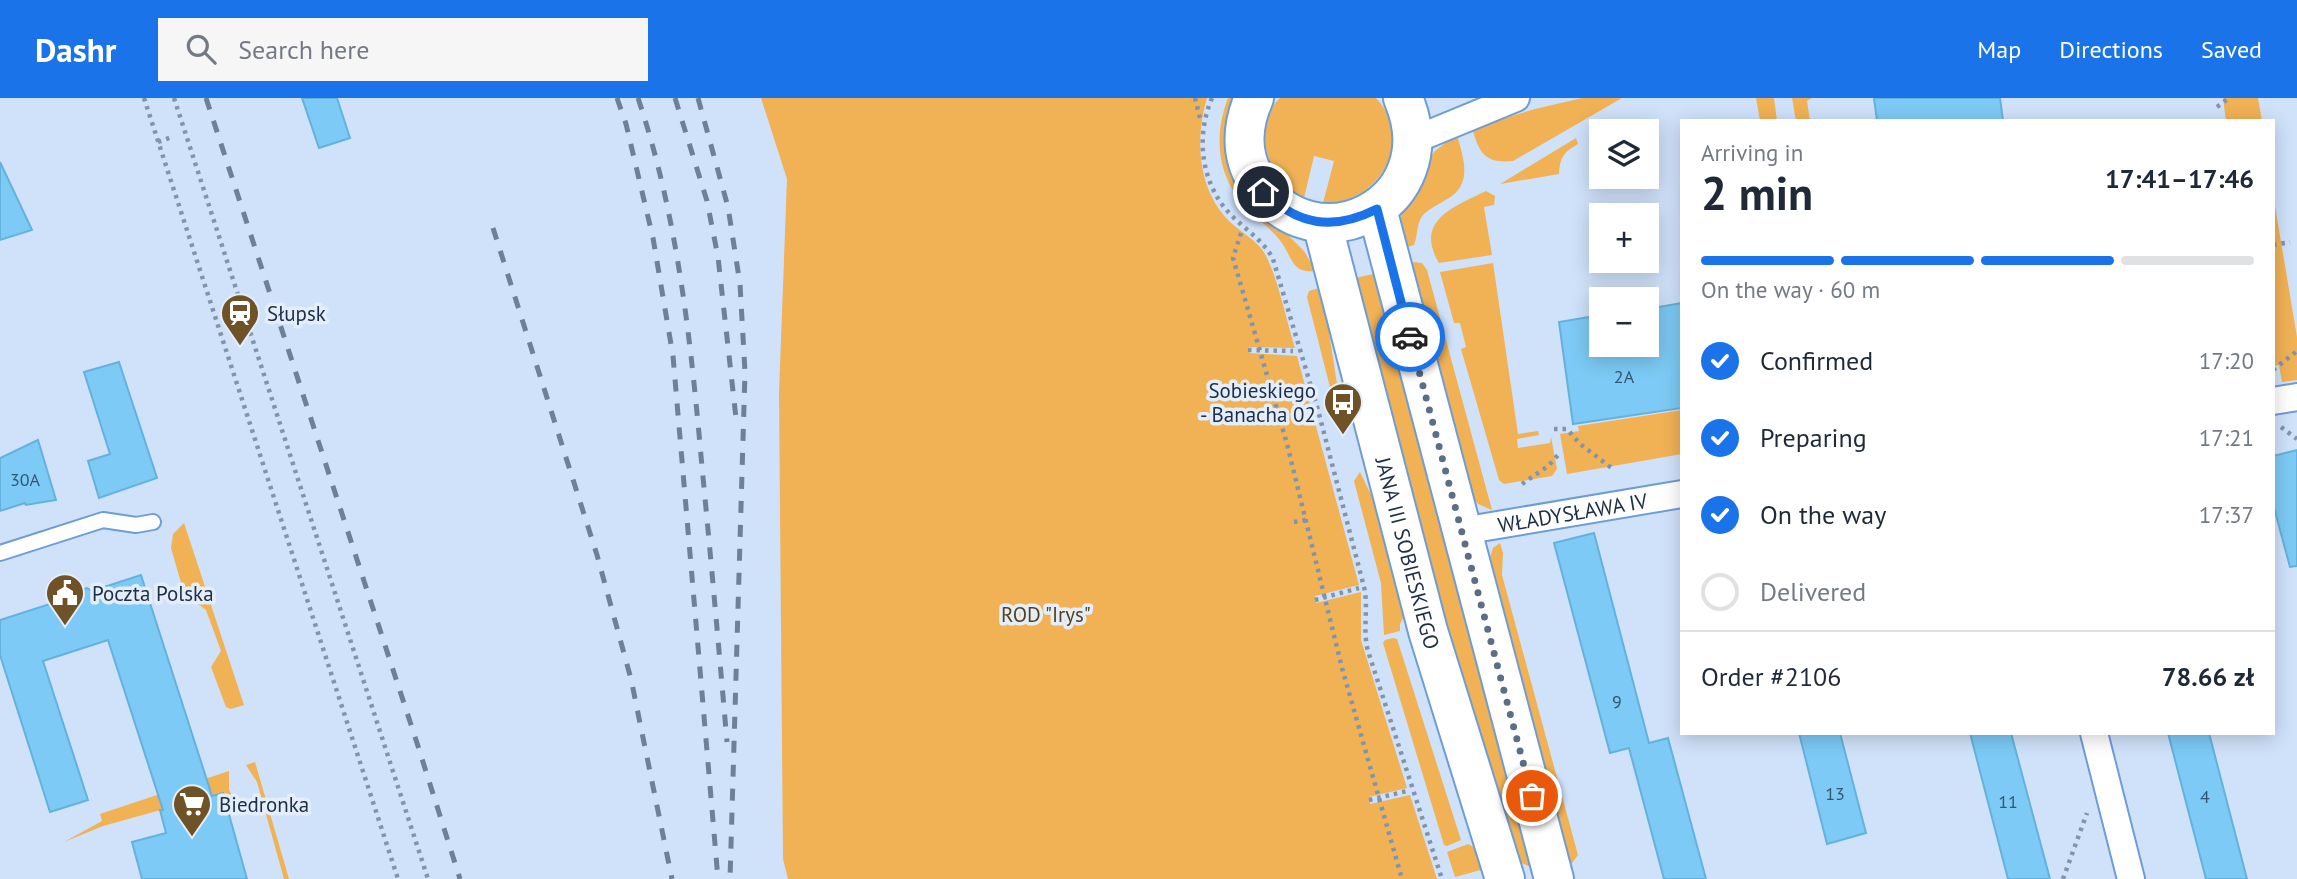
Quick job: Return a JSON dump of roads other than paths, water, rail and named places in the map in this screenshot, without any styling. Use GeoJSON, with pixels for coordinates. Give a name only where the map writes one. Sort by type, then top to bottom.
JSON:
{"type":"FeatureCollection","features":[{"type":"Feature","properties":{"kind":"street"},"geometry":{"type":"LineString","coordinates":[[1254,98],[1245,125],[1244,142],[1251,173],[1263,192],[1280,208],[1300,218],[1322,223],[1360,218],[1377,209],[1404,179],[1414,139],[1411,116],[1403,98]]}},
{"type":"Feature","properties":{"kind":"street"},"geometry":{"type":"LineString","coordinates":[[1465,98],[1512,99]]}},
{"type":"Feature","properties":{"kind":"street"},"geometry":{"type":"LineString","coordinates":[[1414,139],[1512,99]]}},
{"type":"Feature","properties":{"kind":"street"},"geometry":{"type":"LineString","coordinates":[[1377,209],[1554,879]]}},
{"type":"Feature","properties":{"kind":"street","name":"JANA III SOBIESKIEGO"},"geometry":{"type":"LineString","coordinates":[[1322,223],[1427,631],[1506,879]]}},
{"type":"Feature","properties":{"kind":"street"},"geometry":{"type":"LineString","coordinates":[[2275,401],[2297,397]]}},
{"type":"Feature","properties":{"kind":"street","name":"WŁADYSŁAWA IV"},"geometry":{"type":"LineString","coordinates":[[1462,531],[1680,494]]}},
{"type":"Feature","properties":{"kind":"street"},"geometry":{"type":"LineString","coordinates":[[2094,735],[2131,879]]}},
{"type":"Feature","properties":{"kind":"lane"},"geometry":{"type":"LineString","coordinates":[[0,554],[103,520],[136,525],[153,522]]}},
{"type":"Feature","properties":{"kind":"railway"},"geometry":{"type":"LineString","coordinates":[[206,98],[460,879]]}},
{"type":"Feature","properties":{"kind":"railway"},"geometry":{"type":"LineString","coordinates":[[617,98],[626,124],[653,238],[673,356],[718,879]]}},
{"type":"Feature","properties":{"kind":"railway"},"geometry":{"type":"LineString","coordinates":[[638,98],[663,188],[681,281],[698,420],[727,742]]}},
{"type":"Feature","properties":{"kind":"railway"},"geometry":{"type":"LineString","coordinates":[[675,98],[707,201],[718,257],[736,418]]}},
{"type":"Feature","properties":{"kind":"railway"},"geometry":{"type":"LineString","coordinates":[[698,98],[728,207],[740,284],[745,372],[730,879]]}},
{"type":"Feature","properties":{"kind":"railway"},"geometry":{"type":"LineString","coordinates":[[493,228],[597,555],[631,679],[672,879]]}},
{"type":"Feature","properties":{"kind":"place","name":"Słupsk"},"geometry":{"type":"Point","coordinates":[240,347]}},
{"type":"Feature","properties":{"kind":"place","name":"Sobieskiego - Banacha 02"},"geometry":{"type":"Point","coordinates":[1343,436]}},
{"type":"Feature","properties":{"kind":"place","name":"Poczta Polska"},"geometry":{"type":"Point","coordinates":[65,627]}},
{"type":"Feature","properties":{"kind":"place","name":"Biedronka"},"geometry":{"type":"Point","coordinates":[192,838]}},
{"type":"Feature","properties":{"kind":"park label","name":"ROD \"Irys\""},"geometry":{"type":"Point","coordinates":[1046,614]}}]}
